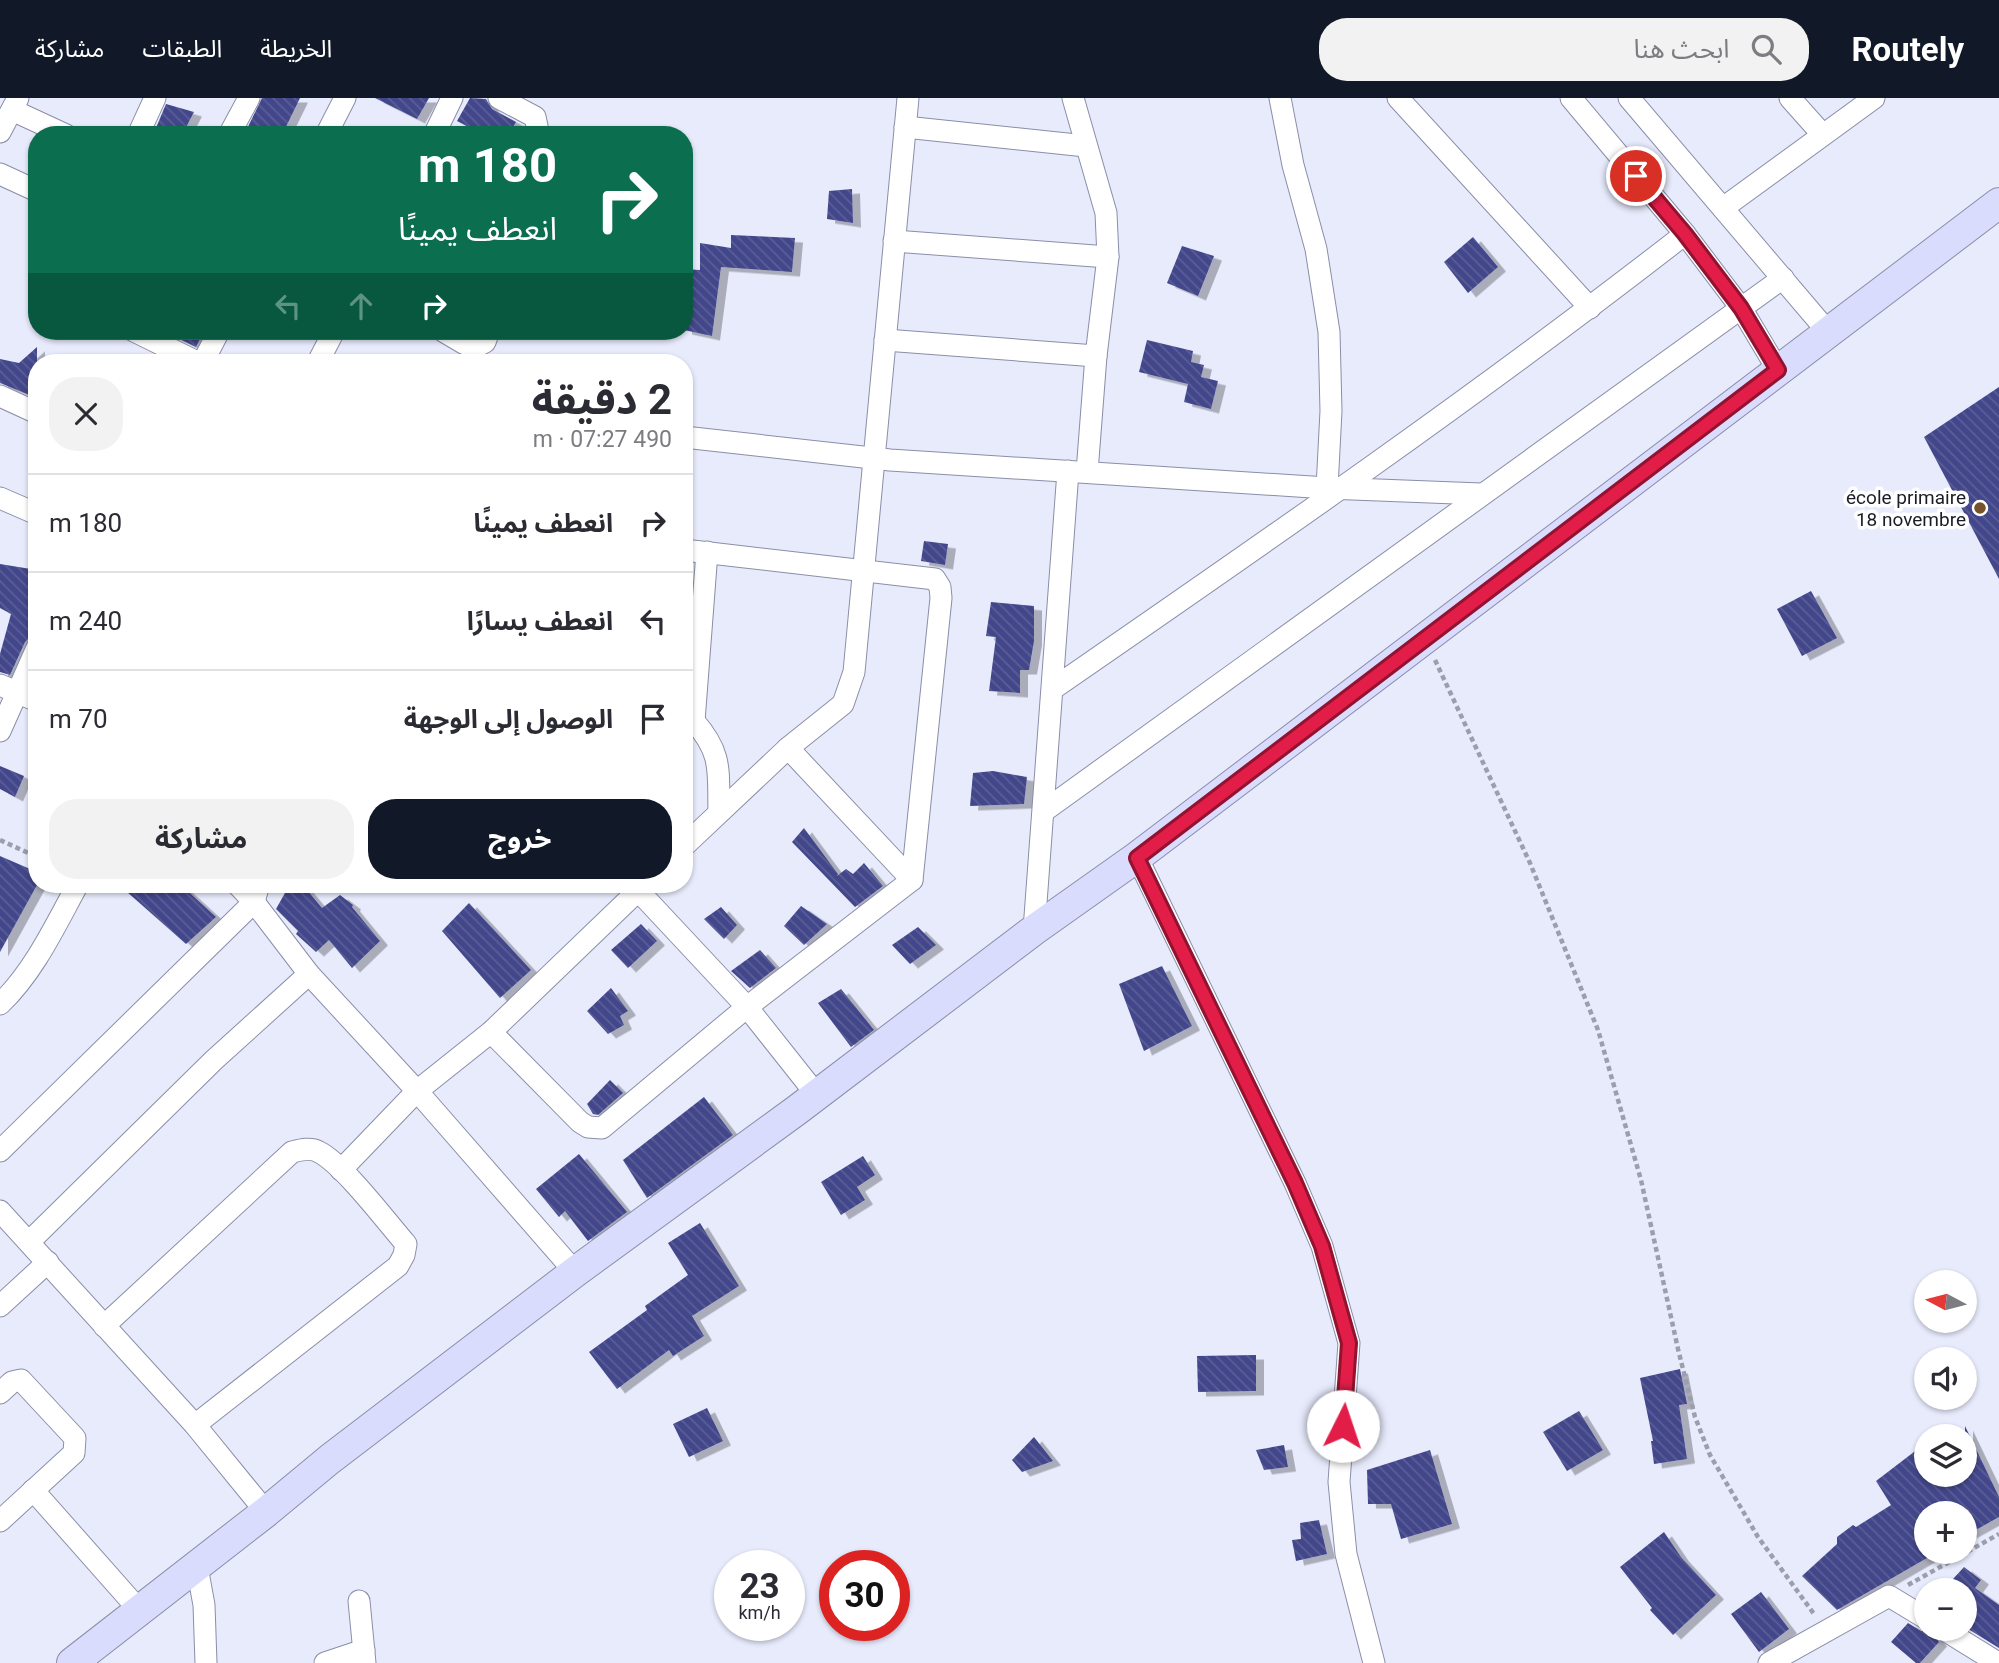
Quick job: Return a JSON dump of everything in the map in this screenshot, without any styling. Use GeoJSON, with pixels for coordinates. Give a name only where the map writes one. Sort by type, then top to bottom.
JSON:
{"type":"FeatureCollection","features":[{"type":"Feature","properties":{"kind":"main road"},"geometry":{"type":"LineString","coordinates":[[72,1663],[197,1567],[330,1459],[575,1272],[1034,930],[1137,858],[1999,203]]}},
{"type":"Feature","properties":{"kind":"street"},"geometry":{"type":"LineString","coordinates":[[142,126],[155,98]]}},
{"type":"Feature","properties":{"kind":"street"},"geometry":{"type":"LineString","coordinates":[[234,126],[249,98]]}},
{"type":"Feature","properties":{"kind":"street"},"geometry":{"type":"LineString","coordinates":[[331,126],[345,98]]}},
{"type":"Feature","properties":{"kind":"street"},"geometry":{"type":"LineString","coordinates":[[438,126],[452,98]]}},
{"type":"Feature","properties":{"kind":"street"},"geometry":{"type":"LineString","coordinates":[[499,98],[535,117],[537,126]]}},
{"type":"Feature","properties":{"kind":"street"},"geometry":{"type":"LineString","coordinates":[[693,837],[788,748],[843,704],[854,672],[908,98]]}},
{"type":"Feature","properties":{"kind":"street"},"geometry":{"type":"LineString","coordinates":[[1034,930],[1054,688],[1078,472],[1108,257],[1106,213],[1073,98]]}},
{"type":"Feature","properties":{"kind":"street"},"geometry":{"type":"LineString","coordinates":[[1280,98],[1293,164],[1316,249],[1329,332],[1335,488]]}},
{"type":"Feature","properties":{"kind":"street"},"geometry":{"type":"LineString","coordinates":[[1398,98],[1590,308]]}},
{"type":"Feature","properties":{"kind":"street"},"geometry":{"type":"LineString","coordinates":[[1571,98],[1685,234],[1741,308],[1778,370]]}},
{"type":"Feature","properties":{"kind":"street"},"geometry":{"type":"LineString","coordinates":[[1629,98],[1828,332]]}},
{"type":"Feature","properties":{"kind":"street"},"geometry":{"type":"LineString","coordinates":[[1790,98],[1822,134]]}},
{"type":"Feature","properties":{"kind":"street"},"geometry":{"type":"LineString","coordinates":[[1723,208],[1874,98]]}},
{"type":"Feature","properties":{"kind":"street"},"geometry":{"type":"LineString","coordinates":[[0,132],[15,104],[51,126]]}},
{"type":"Feature","properties":{"kind":"street"},"geometry":{"type":"LineString","coordinates":[[905,127],[1086,146]]}},
{"type":"Feature","properties":{"kind":"street"},"geometry":{"type":"LineString","coordinates":[[0,174],[28,187]]}},
{"type":"Feature","properties":{"kind":"street"},"geometry":{"type":"LineString","coordinates":[[1054,688],[1590,308],[1685,234]]}},
{"type":"Feature","properties":{"kind":"street"},"geometry":{"type":"LineString","coordinates":[[894,241],[1108,257]]}},
{"type":"Feature","properties":{"kind":"street"},"geometry":{"type":"LineString","coordinates":[[1044,811],[1783,278]]}},
{"type":"Feature","properties":{"kind":"street"},"geometry":{"type":"LineString","coordinates":[[147,340],[168,354]]}},
{"type":"Feature","properties":{"kind":"street"},"geometry":{"type":"LineString","coordinates":[[458,340],[477,346],[486,340]]}},
{"type":"Feature","properties":{"kind":"street"},"geometry":{"type":"LineString","coordinates":[[885,340],[1096,356]]}},
{"type":"Feature","properties":{"kind":"street"},"geometry":{"type":"LineString","coordinates":[[0,396],[28,409]]}},
{"type":"Feature","properties":{"kind":"street"},"geometry":{"type":"LineString","coordinates":[[693,438],[874,458],[1335,488],[1481,494]]}},
{"type":"Feature","properties":{"kind":"street"},"geometry":{"type":"LineString","coordinates":[[0,498],[28,510]]}},
{"type":"Feature","properties":{"kind":"street"},"geometry":{"type":"LineString","coordinates":[[491,1032],[580,1122],[595,1129],[602,1128],[747,1007],[912,880],[940,587],[935,579],[929,576],[862,572],[693,551]]}},
{"type":"Feature","properties":{"kind":"street"},"geometry":{"type":"LineString","coordinates":[[693,680],[706,552]]}},
{"type":"Feature","properties":{"kind":"street"},"geometry":{"type":"LineString","coordinates":[[0,731],[28,669]]}},
{"type":"Feature","properties":{"kind":"street"},"geometry":{"type":"LineString","coordinates":[[693,724],[712,744],[715,754],[718,765],[719,812]]}},
{"type":"Feature","properties":{"kind":"street"},"geometry":{"type":"LineString","coordinates":[[788,748],[912,880]]}},
{"type":"Feature","properties":{"kind":"street"},"geometry":{"type":"LineString","coordinates":[[1137,858],[1295,1183],[1322,1246],[1349,1343],[1339,1482],[1346,1554],[1374,1663]]}},
{"type":"Feature","properties":{"kind":"street"},"geometry":{"type":"LineString","coordinates":[[4,994],[46,942],[73,893]]}},
{"type":"Feature","properties":{"kind":"street"},"geometry":{"type":"LineString","coordinates":[[0,1151],[257,893],[309,974],[417,1091],[575,1272]]}},
{"type":"Feature","properties":{"kind":"street"},"geometry":{"type":"LineString","coordinates":[[341,1170],[417,1091],[491,1032],[631,893]]}},
{"type":"Feature","properties":{"kind":"street"},"geometry":{"type":"LineString","coordinates":[[644,893],[747,1007],[817,1094]]}},
{"type":"Feature","properties":{"kind":"street"},"geometry":{"type":"LineString","coordinates":[[30,1241],[214,1060],[309,974]]}},
{"type":"Feature","properties":{"kind":"street"},"geometry":{"type":"LineString","coordinates":[[104,1326],[292,1152],[303,1149],[318,1151],[341,1170],[406,1244],[398,1266],[195,1425]]}},
{"type":"Feature","properties":{"kind":"street"},"geometry":{"type":"LineString","coordinates":[[0,1211],[195,1425],[266,1512]]}},
{"type":"Feature","properties":{"kind":"street"},"geometry":{"type":"LineString","coordinates":[[0,1306],[48,1262]]}},
{"type":"Feature","properties":{"kind":"street"},"geometry":{"type":"LineString","coordinates":[[0,1393],[12,1382],[21,1380],[75,1438],[74,1453],[0,1521]]}},
{"type":"Feature","properties":{"kind":"street"},"geometry":{"type":"LineString","coordinates":[[33,1490],[140,1611]]}},
{"type":"Feature","properties":{"kind":"street"},"geometry":{"type":"LineString","coordinates":[[197,1567],[204,1605],[206,1663]]}},
{"type":"Feature","properties":{"kind":"street"},"geometry":{"type":"LineString","coordinates":[[1769,1663],[1889,1596],[1914,1611]]}},
{"type":"Feature","properties":{"kind":"street"},"geometry":{"type":"LineString","coordinates":[[325,1663],[364,1657],[359,1601]]}},
{"type":"Feature","properties":{"kind":"street"},"geometry":{"type":"LineString","coordinates":[[1962,1641],[1998,1663]]}},
{"type":"Feature","properties":{"kind":"street"},"geometry":{"type":"LineString","coordinates":[[1801,1646],[1814,1663]]}},
{"type":"Feature","properties":{"kind":"path"},"geometry":{"type":"LineString","coordinates":[[1424,639],[1456,701],[1530,863],[1598,1030],[1641,1180],[1695,1417],[1710,1455],[1758,1537],[1827,1632]]}},
{"type":"Feature","properties":{"kind":"path"},"geometry":{"type":"LineString","coordinates":[[0,840],[28,853]]}},
{"type":"Feature","properties":{"kind":"path"},"geometry":{"type":"LineString","coordinates":[[1889,1596],[1999,1534]]}},
{"type":"Feature","properties":{"kind":"building"},"geometry":{"type":"Polygon","coordinates":[[[262,98],[300,98],[286,126],[248,126],[262,98]]]}},
{"type":"Feature","properties":{"kind":"building"},"geometry":{"type":"Polygon","coordinates":[[[375,98],[429,98],[417,119],[375,98]]]}},
{"type":"Feature","properties":{"kind":"building"},"geometry":{"type":"Polygon","coordinates":[[[470,98],[486,99],[492,109],[516,122],[514,126],[467,126],[457,121],[470,98]]]}},
{"type":"Feature","properties":{"kind":"building"},"geometry":{"type":"Polygon","coordinates":[[[166,104],[194,112],[187,126],[157,126],[166,104]]]}},
{"type":"Feature","properties":{"kind":"building"},"geometry":{"type":"Polygon","coordinates":[[[852,189],[853,223],[827,219],[829,191],[852,189]]]}},
{"type":"Feature","properties":{"kind":"building"},"geometry":{"type":"Polygon","coordinates":[[[731,235],[795,238],[792,272],[721,267],[712,336],[693,332],[693,270],[700,270],[700,243],[731,248],[731,235]]]}},
{"type":"Feature","properties":{"kind":"building"},"geometry":{"type":"Polygon","coordinates":[[[1473,237],[1498,267],[1468,293],[1444,262],[1473,237]]]}},
{"type":"Feature","properties":{"kind":"building"},"geometry":{"type":"Polygon","coordinates":[[[1182,246],[1214,256],[1198,296],[1167,283],[1182,246]]]}},
{"type":"Feature","properties":{"kind":"building"},"geometry":{"type":"Polygon","coordinates":[[[182,340],[200,340],[196,347],[182,340]]]}},
{"type":"Feature","properties":{"kind":"building"},"geometry":{"type":"Polygon","coordinates":[[[1147,340],[1193,351],[1191,362],[1204,365],[1201,377],[1218,381],[1211,409],[1184,402],[1188,384],[1139,372],[1147,340]]]}},
{"type":"Feature","properties":{"kind":"building"},"geometry":{"type":"Polygon","coordinates":[[[28,355],[28,394],[0,383],[0,359],[19,363],[28,355]]]}},
{"type":"Feature","properties":{"kind":"building","name":"école primaire 18 novembre"},"geometry":{"type":"Polygon","coordinates":[[[1999,387],[1999,579],[1924,437],[1999,387]]]}},
{"type":"Feature","properties":{"kind":"building"},"geometry":{"type":"Polygon","coordinates":[[[924,541],[948,544],[945,565],[921,561],[924,541]]]}},
{"type":"Feature","properties":{"kind":"building"},"geometry":{"type":"Polygon","coordinates":[[[0,564],[28,569],[28,639],[10,675],[0,672],[0,654],[11,614],[0,608],[0,564]]]}},
{"type":"Feature","properties":{"kind":"building"},"geometry":{"type":"Polygon","coordinates":[[[1811,591],[1837,638],[1802,656],[1777,609],[1811,591]]]}},
{"type":"Feature","properties":{"kind":"building"},"geometry":{"type":"Polygon","coordinates":[[[991,602],[1034,606],[1034,641],[1029,670],[1020,670],[1020,693],[989,691],[996,637],[986,636],[991,602]]]}},
{"type":"Feature","properties":{"kind":"building"},"geometry":{"type":"Polygon","coordinates":[[[0,766],[24,776],[15,797],[0,789],[0,766]]]}},
{"type":"Feature","properties":{"kind":"building"},"geometry":{"type":"Polygon","coordinates":[[[993,771],[1027,777],[1024,804],[970,806],[973,773],[993,771]]]}},
{"type":"Feature","properties":{"kind":"building"},"geometry":{"type":"Polygon","coordinates":[[[804,828],[837,876],[846,869],[853,874],[864,863],[883,886],[855,907],[792,842],[804,828]]]}},
{"type":"Feature","properties":{"kind":"building"},"geometry":{"type":"Polygon","coordinates":[[[0,856],[28,868],[28,893],[33,893],[0,952],[0,856]]]}},
{"type":"Feature","properties":{"kind":"building"},"geometry":{"type":"Polygon","coordinates":[[[128,893],[190,893],[216,917],[186,944],[128,893]]]}},
{"type":"Feature","properties":{"kind":"building"},"geometry":{"type":"Polygon","coordinates":[[[285,893],[310,893],[322,908],[340,895],[353,905],[380,941],[352,968],[329,940],[316,952],[296,934],[298,931],[276,909],[285,893]]]}},
{"type":"Feature","properties":{"kind":"building"},"geometry":{"type":"Polygon","coordinates":[[[469,903],[531,970],[500,998],[442,931],[469,903]]]}},
{"type":"Feature","properties":{"kind":"building"},"geometry":{"type":"Polygon","coordinates":[[[801,906],[827,924],[804,945],[784,926],[801,906]]]}},
{"type":"Feature","properties":{"kind":"building"},"geometry":{"type":"Polygon","coordinates":[[[721,907],[737,925],[724,939],[704,919],[721,907]]]}},
{"type":"Feature","properties":{"kind":"building"},"geometry":{"type":"Polygon","coordinates":[[[641,924],[657,941],[628,968],[611,950],[641,924]]]}},
{"type":"Feature","properties":{"kind":"building"},"geometry":{"type":"Polygon","coordinates":[[[918,927],[936,945],[910,964],[892,945],[918,927]]]}},
{"type":"Feature","properties":{"kind":"building"},"geometry":{"type":"Polygon","coordinates":[[[760,950],[776,968],[750,988],[731,971],[760,950]]]}},
{"type":"Feature","properties":{"kind":"building"},"geometry":{"type":"Polygon","coordinates":[[[1162,966],[1192,1026],[1144,1051],[1119,984],[1162,966]]]}},
{"type":"Feature","properties":{"kind":"building"},"geometry":{"type":"Polygon","coordinates":[[[611,988],[628,1011],[620,1016],[624,1025],[608,1034],[587,1011],[611,988]]]}},
{"type":"Feature","properties":{"kind":"building"},"geometry":{"type":"Polygon","coordinates":[[[841,989],[874,1030],[851,1047],[818,1003],[841,989]]]}},
{"type":"Feature","properties":{"kind":"building"},"geometry":{"type":"Polygon","coordinates":[[[610,1080],[623,1093],[598,1115],[593,1114],[587,1104],[610,1080]]]}},
{"type":"Feature","properties":{"kind":"building"},"geometry":{"type":"Polygon","coordinates":[[[704,1097],[733,1135],[647,1198],[623,1160],[704,1097]]]}},
{"type":"Feature","properties":{"kind":"building"},"geometry":{"type":"Polygon","coordinates":[[[579,1154],[627,1212],[588,1241],[565,1211],[559,1217],[536,1189],[579,1154]]]}},
{"type":"Feature","properties":{"kind":"building"},"geometry":{"type":"Polygon","coordinates":[[[863,1156],[875,1175],[857,1187],[865,1200],[841,1215],[821,1182],[863,1156]]]}},
{"type":"Feature","properties":{"kind":"building"},"geometry":{"type":"Polygon","coordinates":[[[700,1223],[739,1286],[692,1316],[704,1336],[673,1356],[669,1350],[617,1389],[589,1352],[647,1310],[645,1306],[688,1275],[668,1243],[700,1223]]]}},
{"type":"Feature","properties":{"kind":"building"},"geometry":{"type":"Polygon","coordinates":[[[1256,1355],[1256,1391],[1198,1392],[1197,1356],[1256,1355]]]}},
{"type":"Feature","properties":{"kind":"building"},"geometry":{"type":"Polygon","coordinates":[[[1680,1369],[1687,1404],[1679,1405],[1687,1459],[1654,1464],[1653,1441],[1640,1378],[1680,1369]]]}},
{"type":"Feature","properties":{"kind":"building"},"geometry":{"type":"Polygon","coordinates":[[[707,1408],[723,1441],[689,1457],[673,1424],[707,1408]]]}},
{"type":"Feature","properties":{"kind":"building"},"geometry":{"type":"Polygon","coordinates":[[[1579,1411],[1603,1450],[1567,1471],[1543,1432],[1579,1411]]]}},
{"type":"Feature","properties":{"kind":"building"},"geometry":{"type":"Polygon","coordinates":[[[1034,1437],[1053,1461],[1022,1472],[1012,1460],[1034,1437]]]}},
{"type":"Feature","properties":{"kind":"building"},"geometry":{"type":"Polygon","coordinates":[[[1284,1445],[1288,1467],[1264,1470],[1256,1450],[1284,1445]]]}},
{"type":"Feature","properties":{"kind":"building"},"geometry":{"type":"Polygon","coordinates":[[[1430,1450],[1452,1524],[1401,1539],[1391,1504],[1368,1504],[1367,1470],[1430,1450]]]}},
{"type":"Feature","properties":{"kind":"building"},"geometry":{"type":"Polygon","coordinates":[[[1977,1451],[1999,1497],[1999,1517],[1977,1529],[1977,1501],[1914,1501],[1914,1564],[1917,1564],[1837,1610],[1802,1576],[1837,1544],[1837,1537],[1853,1525],[1856,1527],[1891,1505],[1876,1481],[1914,1452],[1914,1487],[1977,1487],[1977,1451]]]}},
{"type":"Feature","properties":{"kind":"building"},"geometry":{"type":"Polygon","coordinates":[[[1319,1520],[1327,1554],[1296,1561],[1292,1540],[1301,1539],[1300,1523],[1319,1520]]]}},
{"type":"Feature","properties":{"kind":"building"},"geometry":{"type":"Polygon","coordinates":[[[1664,1532],[1681,1557],[1716,1595],[1673,1635],[1650,1610],[1652,1608],[1620,1567],[1664,1532]]]}},
{"type":"Feature","properties":{"kind":"building"},"geometry":{"type":"Polygon","coordinates":[[[1964,1567],[1981,1580],[1977,1585],[1977,1578],[1954,1578],[1964,1567]]]}},
{"type":"Feature","properties":{"kind":"building"},"geometry":{"type":"Polygon","coordinates":[[[1977,1589],[1999,1605],[1999,1648],[1977,1634],[1977,1589]]]}},
{"type":"Feature","properties":{"kind":"building"},"geometry":{"type":"Polygon","coordinates":[[[1761,1592],[1789,1629],[1759,1652],[1731,1614],[1761,1592]]]}},
{"type":"Feature","properties":{"kind":"building"},"geometry":{"type":"Polygon","coordinates":[[[1908,1623],[1914,1627],[1914,1641],[1939,1642],[1920,1663],[1916,1663],[1891,1642],[1908,1623]]]}},
{"type":"Feature","properties":{"kind":"place","name":"école primaire 18 novembre"},"geometry":{"type":"Point","coordinates":[1980,508]}},
{"type":"Feature","properties":{"kind":"route"},"geometry":{"type":"LineString","coordinates":[[1343,1426],[1349,1343],[1322,1246],[1295,1183],[1137,858],[1778,370],[1741,308],[1685,234],[1636,176]]}}]}
